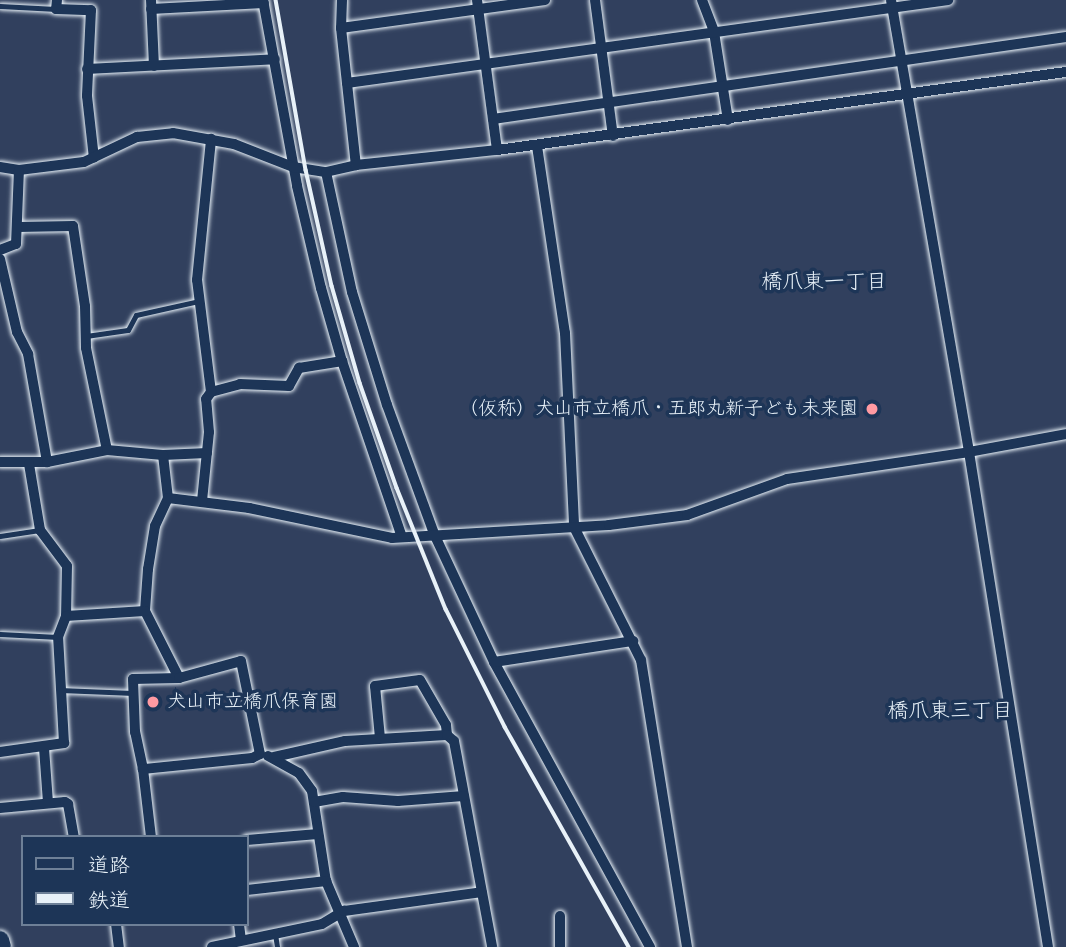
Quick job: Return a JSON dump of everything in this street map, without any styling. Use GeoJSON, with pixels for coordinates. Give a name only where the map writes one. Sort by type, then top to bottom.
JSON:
{"type":"FeatureCollection","features":[{"type":"Feature","properties":{"kind":"main road"},"geometry":{"type":"LineString","coordinates":[[0,940],[2,947]]}},
{"type":"Feature","properties":{"kind":"street"},"geometry":{"type":"LineString","coordinates":[[342,0],[341,28],[356,165]]}},
{"type":"Feature","properties":{"kind":"street"},"geometry":{"type":"LineString","coordinates":[[341,28],[477,5],[545,0]]}},
{"type":"Feature","properties":{"kind":"street"},"geometry":{"type":"LineString","coordinates":[[595,0],[613,136]]}},
{"type":"Feature","properties":{"kind":"street"},"geometry":{"type":"LineString","coordinates":[[702,0],[714,33],[728,120]]}},
{"type":"Feature","properties":{"kind":"street"},"geometry":{"type":"LineString","coordinates":[[347,83],[714,33],[892,4],[948,0]]}},
{"type":"Feature","properties":{"kind":"street"},"geometry":{"type":"LineString","coordinates":[[154,66],[151,5],[264,2],[293,166],[321,288],[342,361],[402,537]]}},
{"type":"Feature","properties":{"kind":"street"},"geometry":{"type":"LineString","coordinates":[[892,4],[970,452],[1048,947]]}},
{"type":"Feature","properties":{"kind":"street"},"geometry":{"type":"LineString","coordinates":[[56,5],[91,10],[86,96],[94,158]]}},
{"type":"Feature","properties":{"kind":"street"},"geometry":{"type":"LineString","coordinates":[[477,5],[497,150]]}},
{"type":"Feature","properties":{"kind":"street"},"geometry":{"type":"LineString","coordinates":[[493,119],[1066,37]]}},
{"type":"Feature","properties":{"kind":"street"},"geometry":{"type":"LineString","coordinates":[[87,69],[275,59]]}},
{"type":"Feature","properties":{"kind":"street"},"geometry":{"type":"LineString","coordinates":[[0,167],[19,170],[94,158],[121,144],[153,134],[181,134],[255,149],[293,166],[326,172],[356,165],[537,146],[1066,72]]}},
{"type":"Feature","properties":{"kind":"street"},"geometry":{"type":"LineString","coordinates":[[211,139],[197,280],[211,392]]}},
{"type":"Feature","properties":{"kind":"street"},"geometry":{"type":"LineString","coordinates":[[537,146],[565,333],[574,527],[633,641],[640,660],[687,947]]}},
{"type":"Feature","properties":{"kind":"street"},"geometry":{"type":"LineString","coordinates":[[0,250],[16,244],[19,170]]}},
{"type":"Feature","properties":{"kind":"street"},"geometry":{"type":"LineString","coordinates":[[326,172],[352,292],[387,405],[435,537],[494,663],[650,947]]}},
{"type":"Feature","properties":{"kind":"street"},"geometry":{"type":"LineString","coordinates":[[18,227],[73,226],[85,306],[86,336],[107,450]]}},
{"type":"Feature","properties":{"kind":"street"},"geometry":{"type":"LineString","coordinates":[[0,258],[17,331],[28,354],[47,462]]}},
{"type":"Feature","properties":{"kind":"street"},"geometry":{"type":"LineString","coordinates":[[202,501],[209,432],[206,399],[211,392],[240,384],[289,386],[299,368],[342,361]]}},
{"type":"Feature","properties":{"kind":"street"},"geometry":{"type":"LineString","coordinates":[[168,498],[202,501],[402,537],[435,537],[574,527],[687,515],[787,479],[970,452],[1066,434]]}},
{"type":"Feature","properties":{"kind":"street"},"geometry":{"type":"LineString","coordinates":[[0,462],[47,462],[107,450],[163,455],[207,453]]}},
{"type":"Feature","properties":{"kind":"street"},"geometry":{"type":"LineString","coordinates":[[163,455],[168,498],[155,526],[145,611],[179,678]]}},
{"type":"Feature","properties":{"kind":"street"},"geometry":{"type":"LineString","coordinates":[[0,752],[44,748],[64,743],[58,637],[66,615],[67,566],[40,530],[29,464]]}},
{"type":"Feature","properties":{"kind":"street"},"geometry":{"type":"LineString","coordinates":[[66,615],[145,611]]}},
{"type":"Feature","properties":{"kind":"street"},"geometry":{"type":"LineString","coordinates":[[494,663],[633,641]]}},
{"type":"Feature","properties":{"kind":"street"},"geometry":{"type":"LineString","coordinates":[[151,835],[143,769],[135,732],[133,680],[179,678],[241,661],[260,754]]}},
{"type":"Feature","properties":{"kind":"street"},"geometry":{"type":"LineString","coordinates":[[380,738],[375,685],[420,680],[446,725],[447,735]]}},
{"type":"Feature","properties":{"kind":"street"},"geometry":{"type":"LineString","coordinates":[[274,757],[345,741],[447,735],[454,741],[492,947]]}},
{"type":"Feature","properties":{"kind":"street"},"geometry":{"type":"LineString","coordinates":[[44,748],[48,803]]}},
{"type":"Feature","properties":{"kind":"street"},"geometry":{"type":"LineString","coordinates":[[143,769],[252,758],[260,754],[274,757],[305,779],[314,802],[326,881],[354,947]]}},
{"type":"Feature","properties":{"kind":"street"},"geometry":{"type":"LineString","coordinates":[[314,802],[343,797],[398,801],[464,796]]}},
{"type":"Feature","properties":{"kind":"street"},"geometry":{"type":"LineString","coordinates":[[0,808],[48,803],[68,804],[74,835]]}},
{"type":"Feature","properties":{"kind":"street"},"geometry":{"type":"LineString","coordinates":[[248,840],[318,834]]}},
{"type":"Feature","properties":{"kind":"street"},"geometry":{"type":"LineString","coordinates":[[248,890],[326,881]]}},
{"type":"Feature","properties":{"kind":"street"},"geometry":{"type":"LineString","coordinates":[[212,947],[322,924],[338,914],[482,892]]}},
{"type":"Feature","properties":{"kind":"street"},"geometry":{"type":"LineString","coordinates":[[559,947],[560,916]]}},
{"type":"Feature","properties":{"kind":"street"},"geometry":{"type":"LineString","coordinates":[[116,926],[119,947]]}},
{"type":"Feature","properties":{"kind":"street"},"geometry":{"type":"LineString","coordinates":[[239,926],[241,940]]}},
{"type":"Feature","properties":{"kind":"lane"},"geometry":{"type":"LineString","coordinates":[[0,6],[56,5]]}},
{"type":"Feature","properties":{"kind":"lane"},"geometry":{"type":"LineString","coordinates":[[86,336],[128,330],[136,315],[199,301]]}},
{"type":"Feature","properties":{"kind":"lane"},"geometry":{"type":"LineString","coordinates":[[0,536],[40,530]]}},
{"type":"Feature","properties":{"kind":"lane"},"geometry":{"type":"LineString","coordinates":[[0,634],[58,637]]}},
{"type":"Feature","properties":{"kind":"lane"},"geometry":{"type":"LineString","coordinates":[[60,690],[134,693]]}},
{"type":"Feature","properties":{"kind":"lane"},"geometry":{"type":"LineString","coordinates":[[275,934],[277,947]]}},
{"type":"Feature","properties":{"kind":"railway"},"geometry":{"type":"LineString","coordinates":[[276,0],[306,170],[332,286],[360,383],[397,488],[446,609],[505,727],[629,947]]}},
{"type":"Feature","properties":{"kind":"place","name":"（仮称）犬山市立橋爪・五郎丸新子ども未来園"},"geometry":{"type":"Point","coordinates":[872,409]}},
{"type":"Feature","properties":{"kind":"place","name":"犬山市立橋爪保育園"},"geometry":{"type":"Point","coordinates":[153,702]}},
{"type":"Feature","properties":{"kind":"district","name":"橋爪東一丁目"},"geometry":{"type":"Point","coordinates":[824,282]}},
{"type":"Feature","properties":{"kind":"district","name":"橋爪東三丁目"},"geometry":{"type":"Point","coordinates":[950,711]}}]}
